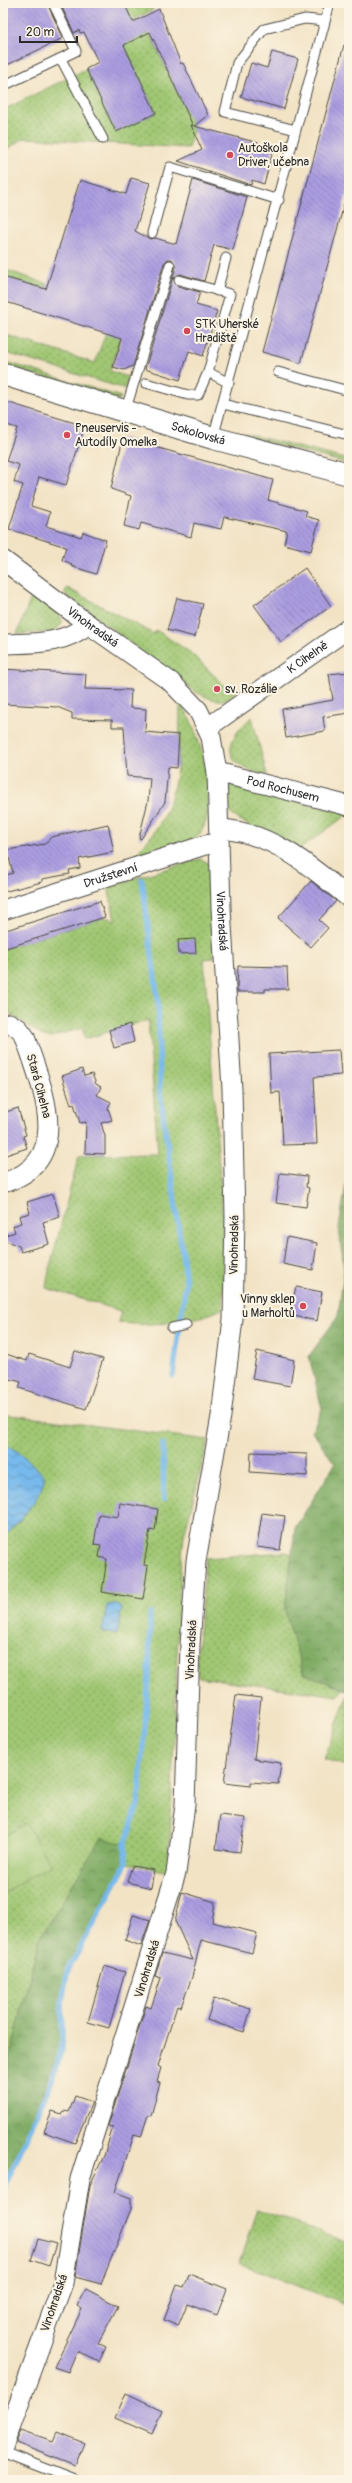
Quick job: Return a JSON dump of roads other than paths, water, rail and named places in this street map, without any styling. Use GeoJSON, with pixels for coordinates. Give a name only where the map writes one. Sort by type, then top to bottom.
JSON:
{"type":"FeatureCollection","features":[{"type":"Feature","properties":{"kind":"main road","name":"Sokolovská"},"geometry":{"type":"LineString","coordinates":[[3,374],[213,438],[349,474]]}},
{"type":"Feature","properties":{"kind":"street","name":"Vinohradská"},"geometry":{"type":"LineString","coordinates":[[3,560],[88,624],[171,682],[191,700],[207,728],[216,753],[232,1089],[235,1217],[234,1296],[221,1416],[196,1561],[182,1838],[176,1873],[80,2179],[63,2283],[3,2447]]}},
{"type":"Feature","properties":{"kind":"street"},"geometry":{"type":"LineString","coordinates":[[3,644],[56,641],[69,637],[88,624]]}},
{"type":"Feature","properties":{"kind":"street","name":"K Cihelně"},"geometry":{"type":"LineString","coordinates":[[207,728],[239,707],[349,628]]}},
{"type":"Feature","properties":{"kind":"street","name":"Pod Rochusem"},"geometry":{"type":"LineString","coordinates":[[217,772],[349,806]]}},
{"type":"Feature","properties":{"kind":"street"},"geometry":{"type":"LineString","coordinates":[[219,836],[246,832],[270,841],[309,866],[349,898]]}},
{"type":"Feature","properties":{"kind":"street","name":"Družstevní"},"geometry":{"type":"LineString","coordinates":[[3,910],[205,846],[219,836]]}},
{"type":"Feature","properties":{"kind":"street","name":"Stará Cihelna"},"geometry":{"type":"LineString","coordinates":[[3,1183],[24,1174],[35,1165],[46,1146],[49,1125],[48,1112],[25,1037],[20,1029],[9,1023]]}},
{"type":"Feature","properties":{"kind":"lane"},"geometry":{"type":"LineString","coordinates":[[3,86],[76,51],[53,3]]}},
{"type":"Feature","properties":{"kind":"lane"},"geometry":{"type":"LineString","coordinates":[[213,438],[279,200],[330,3]]}},
{"type":"Feature","properties":{"kind":"lane"},"geometry":{"type":"LineString","coordinates":[[296,130],[225,112],[237,63],[264,30],[305,19],[326,21]]}},
{"type":"Feature","properties":{"kind":"lane"},"geometry":{"type":"LineString","coordinates":[[61,59],[103,139]]}},
{"type":"Feature","properties":{"kind":"lane"},"geometry":{"type":"LineString","coordinates":[[152,233],[170,167],[279,200]]}},
{"type":"Feature","properties":{"kind":"lane"},"geometry":{"type":"LineString","coordinates":[[217,291],[226,258]]}},
{"type":"Feature","properties":{"kind":"lane"},"geometry":{"type":"LineString","coordinates":[[125,412],[170,264]]}},
{"type":"Feature","properties":{"kind":"lane"},"geometry":{"type":"LineString","coordinates":[[146,383],[188,395],[198,395],[208,372],[230,294],[179,280]]}},
{"type":"Feature","properties":{"kind":"lane"},"geometry":{"type":"LineString","coordinates":[[208,372],[229,383]]}},
{"type":"Feature","properties":{"kind":"lane"},"geometry":{"type":"LineString","coordinates":[[278,372],[349,391]]}},
{"type":"Feature","properties":{"kind":"lane"},"geometry":{"type":"LineString","coordinates":[[223,404],[349,435]]}},
{"type":"Feature","properties":{"kind":"lane"},"geometry":{"type":"LineString","coordinates":[[172,1328],[186,1325]]}},
{"type":"Feature","properties":{"kind":"lane"},"geometry":{"type":"LineString","coordinates":[[3,2452],[75,2480]]}},
{"type":"Feature","properties":{"kind":"water"},"geometry":{"type":"Polygon","coordinates":[[[3,1443],[20,1453],[44,1475],[43,1483],[35,1500],[3,1539],[3,1443]]]}},
{"type":"Feature","properties":{"kind":"water"},"geometry":{"type":"Polygon","coordinates":[[[115,1604],[122,1608],[117,1635],[102,1632],[107,1605],[115,1604]]]}},
{"type":"Feature","properties":{"kind":"waterway"},"geometry":{"type":"LineString","coordinates":[[142,880],[158,1000],[160,1092],[186,1281],[173,1376]]}},
{"type":"Feature","properties":{"kind":"waterway"},"geometry":{"type":"LineString","coordinates":[[163,1444],[164,1499]]}},
{"type":"Feature","properties":{"kind":"waterway"},"geometry":{"type":"LineString","coordinates":[[3,2190],[54,2076],[62,2046],[62,2002],[67,1972],[126,1864],[125,1844],[138,1805],[149,1678],[150,1613]]}},
{"type":"Feature","properties":{"kind":"place","name":"Autoškola Driver, učebna"},"geometry":{"type":"Point","coordinates":[230,155]}},
{"type":"Feature","properties":{"kind":"place","name":"STK Uherské Hradiště"},"geometry":{"type":"Point","coordinates":[187,331]}},
{"type":"Feature","properties":{"kind":"place","name":"Pneuservis - Autodíly Omelka"},"geometry":{"type":"Point","coordinates":[67,435]}},
{"type":"Feature","properties":{"kind":"place","name":"sv. Rozálie"},"geometry":{"type":"Point","coordinates":[217,689]}},
{"type":"Feature","properties":{"kind":"place","name":"Vinny sklep u Marholtů"},"geometry":{"type":"Point","coordinates":[303,1306]}}]}
